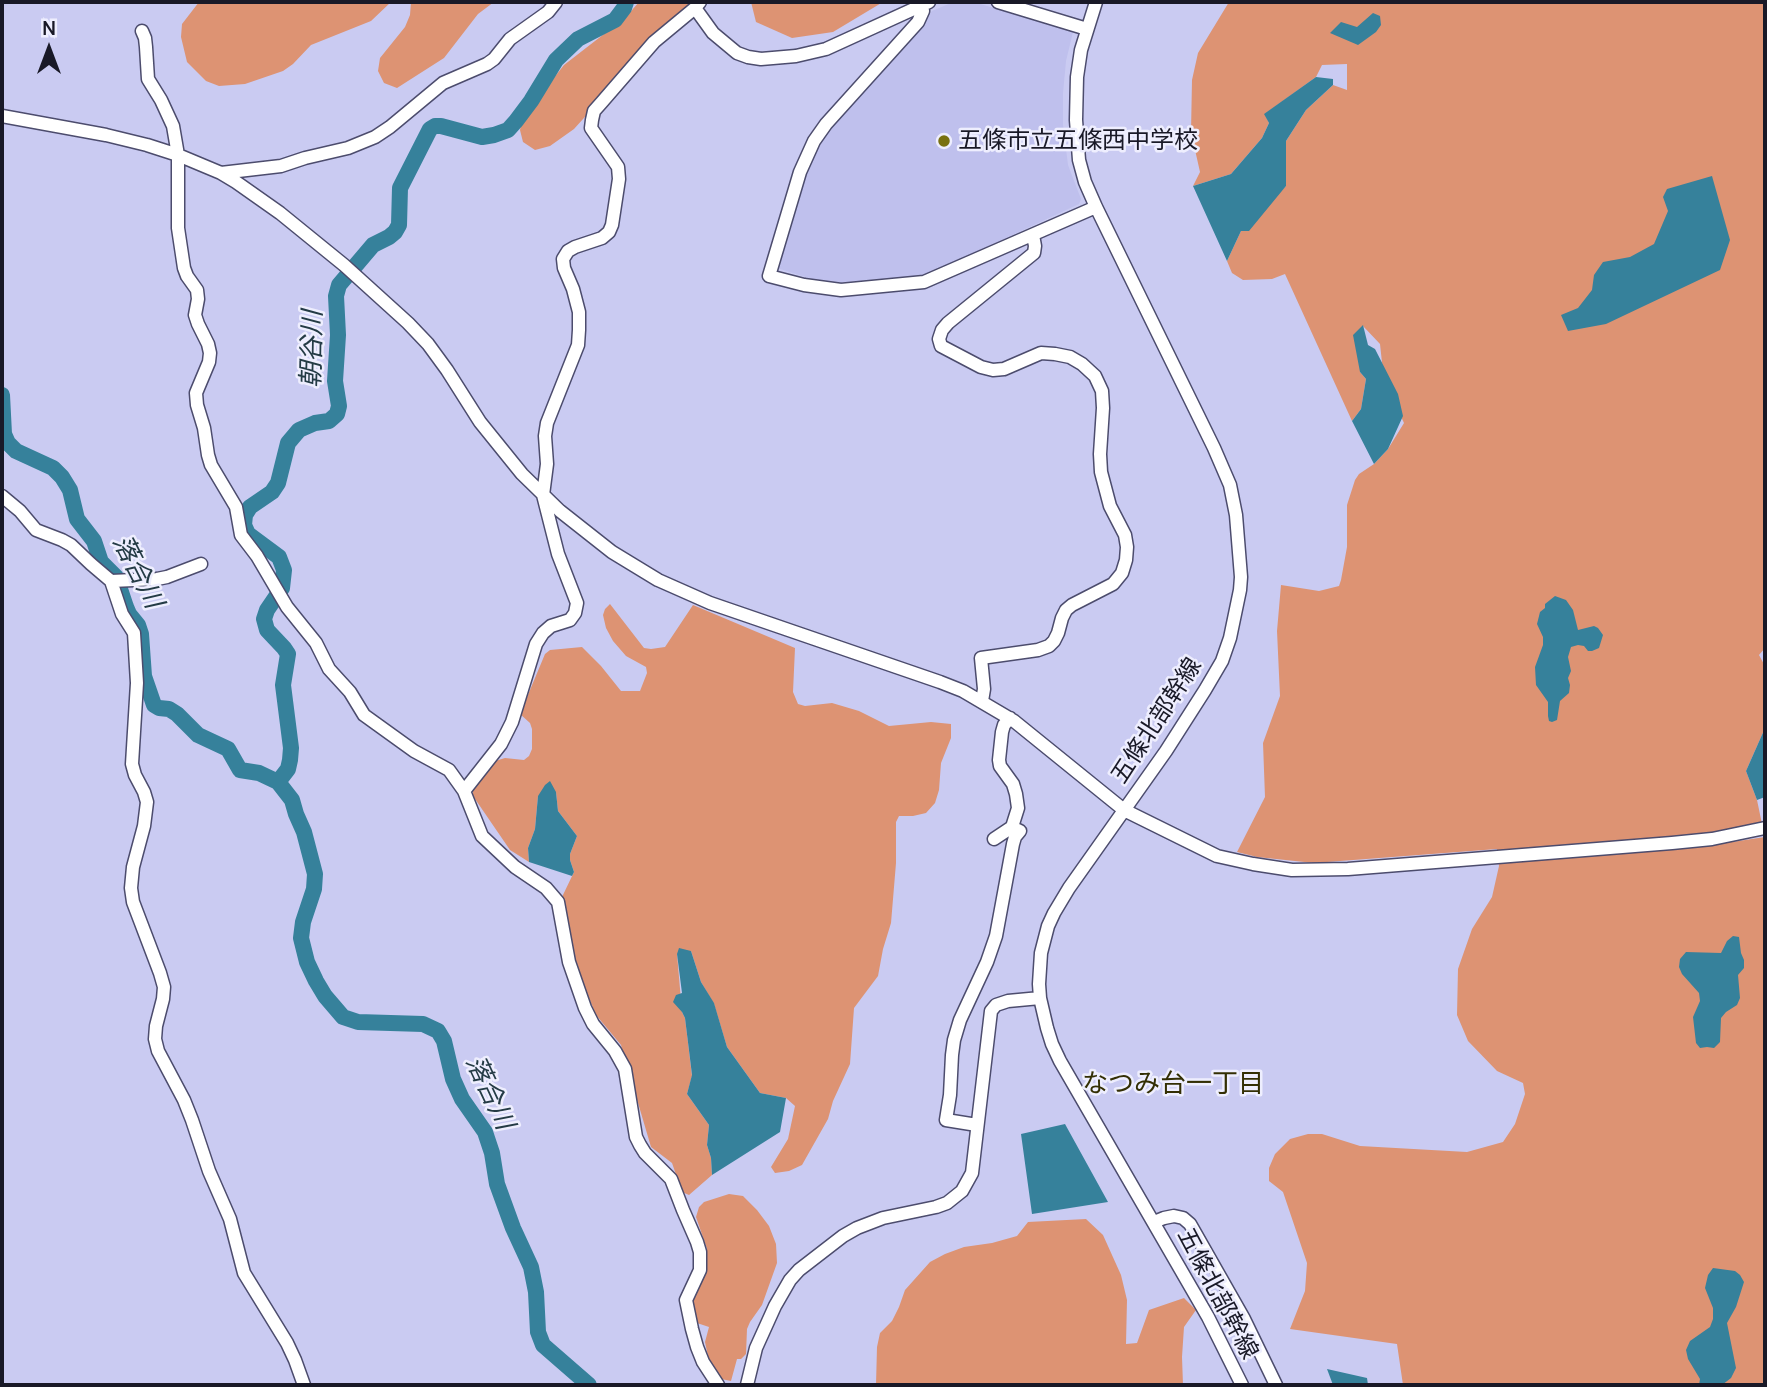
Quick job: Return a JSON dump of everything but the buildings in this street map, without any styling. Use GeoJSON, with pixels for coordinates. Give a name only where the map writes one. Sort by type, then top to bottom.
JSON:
{"type":"FeatureCollection","features":[{"type":"Feature","properties":{"kind":"street"},"geometry":{"type":"LineString","coordinates":[[221,173],[281,166],[348,148],[375,137],[443,83],[494,59],[510,39],[548,12],[556,2]]}},
{"type":"Feature","properties":{"kind":"street"},"geometry":{"type":"LineString","coordinates":[[998,2],[1087,29]]}},
{"type":"Feature","properties":{"kind":"street","name":"五條北部幹線"},"geometry":{"type":"LineString","coordinates":[[1096,2],[1081,50],[1077,76],[1079,160],[1096,208],[1230,485],[1236,515],[1240,590],[1230,638],[1222,661],[1166,751],[1060,900],[1048,926],[1041,953],[1040,998],[1042,1013],[1060,1061],[1208,1317],[1242,1385]]}},
{"type":"Feature","properties":{"kind":"street"},"geometry":{"type":"LineString","coordinates":[[464,790],[501,744],[512,722],[536,644],[542,633],[551,626],[570,620],[577,603],[558,554],[543,495],[547,464],[545,436],[547,423],[576,352],[579,330],[579,312],[564,268],[564,259],[568,251],[602,238],[609,232],[619,178],[618,167],[591,128],[594,111],[654,43],[698,5],[713,33],[737,53],[761,59],[796,56],[827,49],[926,3]]}},
{"type":"Feature","properties":{"kind":"street"},"geometry":{"type":"LineString","coordinates":[[926,3],[918,22],[833,116],[814,141],[800,172],[769,276],[842,290],[924,282],[1096,208]]}},
{"type":"Feature","properties":{"kind":"street"},"geometry":{"type":"LineString","coordinates":[[142,31],[145,38],[148,79],[173,126],[178,155],[178,228],[184,268],[197,290],[195,315],[210,353],[196,393],[211,465],[236,508],[242,535],[287,607],[316,643],[329,669],[350,692],[364,715],[414,751],[449,769],[464,790],[482,836],[515,867],[546,888],[558,901],[569,962],[585,1008],[625,1069],[636,1137],[645,1153],[671,1178],[697,1242],[700,1270],[686,1300],[697,1347],[718,1385]]}},
{"type":"Feature","properties":{"kind":"street"},"geometry":{"type":"LineString","coordinates":[[2,116],[147,145],[221,173],[265,202],[388,303],[428,344],[480,422],[522,474],[560,511],[612,552],[682,591],[710,603],[940,681],[982,701],[1043,743],[1124,810],[1217,856],[1292,870],[1348,869],[1712,839],[1765,828]]}},
{"type":"Feature","properties":{"kind":"street"},"geometry":{"type":"LineString","coordinates":[[982,701],[984,689],[981,658],[1049,646],[1054,641],[1066,610],[1113,584],[1122,573],[1126,560],[1125,535],[1110,506],[1101,472],[1103,400],[1096,376],[1070,357],[1055,354],[1041,354],[1004,369],[993,370],[981,367],[941,346],[939,340],[948,323],[1034,253],[1033,235]]}},
{"type":"Feature","properties":{"kind":"street"},"geometry":{"type":"LineString","coordinates":[[2,496],[36,530],[71,545],[91,564],[118,581],[167,577],[201,564]]}},
{"type":"Feature","properties":{"kind":"street"},"geometry":{"type":"LineString","coordinates":[[118,581],[122,614],[131,626],[135,642],[137,683],[132,764],[147,802],[131,888],[163,987],[155,1039],[158,1051],[184,1100],[230,1219],[244,1273],[287,1343],[304,1385]]}},
{"type":"Feature","properties":{"kind":"street"},"geometry":{"type":"LineString","coordinates":[[977,1125],[946,1120],[954,1040],[996,936],[1015,837],[1018,808],[1016,794],[999,760],[1002,732],[1010,719]]}},
{"type":"Feature","properties":{"kind":"street"},"geometry":{"type":"LineString","coordinates":[[994,839],[1016,829]]}},
{"type":"Feature","properties":{"kind":"street"},"geometry":{"type":"LineString","coordinates":[[747,1385],[756,1348],[775,1306],[799,1270],[857,1228],[883,1218],[947,1203],[957,1196],[968,1182],[991,1011],[996,1005],[1008,1001],[1040,998]]}},
{"type":"Feature","properties":{"kind":"street"},"geometry":{"type":"LineString","coordinates":[[1154,1222],[1174,1216],[1191,1224],[1244,1319],[1276,1385]]}},
{"type":"Feature","properties":{"kind":"shaded area"},"geometry":{"type":"Polygon","coordinates":[[[199,2],[391,2],[371,21],[311,45],[283,71],[245,84],[219,86],[206,81],[187,62],[181,37],[182,24],[199,2]]]}},
{"type":"Feature","properties":{"kind":"shaded area"},"geometry":{"type":"Polygon","coordinates":[[[411,2],[494,2],[478,14],[444,58],[397,88],[384,83],[378,71],[380,58],[405,27],[411,2]]]}},
{"type":"Feature","properties":{"kind":"shaded area"},"geometry":{"type":"Polygon","coordinates":[[[639,2],[705,2],[620,78],[574,129],[550,146],[535,150],[523,142],[520,130],[523,117],[564,65],[626,17],[639,2]]]}},
{"type":"Feature","properties":{"kind":"shaded area"},"geometry":{"type":"Polygon","coordinates":[[[751,2],[883,2],[833,32],[792,38],[756,22],[751,2]]]}},
{"type":"Feature","properties":{"kind":"shaded area"},"geometry":{"type":"Polygon","coordinates":[[[1229,2],[1765,2],[1765,648],[1759,655],[1765,666],[1765,728],[1746,771],[1757,800],[1762,824],[1728,831],[1732,842],[1765,837],[1765,1385],[1403,1385],[1397,1344],[1290,1329],[1305,1291],[1307,1263],[1283,1192],[1269,1181],[1269,1168],[1275,1154],[1290,1139],[1308,1134],[1322,1134],[1360,1146],[1467,1152],[1503,1142],[1515,1124],[1525,1094],[1523,1083],[1497,1071],[1468,1041],[1457,1015],[1458,969],[1472,929],[1492,897],[1499,866],[1497,849],[1314,863],[1257,857],[1237,852],[1265,797],[1263,743],[1280,696],[1277,631],[1281,585],[1319,591],[1339,586],[1347,547],[1347,505],[1355,480],[1388,449],[1404,423],[1384,381],[1380,344],[1363,326],[1360,372],[1366,379],[1361,409],[1352,421],[1285,274],[1272,279],[1243,280],[1232,273],[1227,261],[1241,231],[1286,186],[1286,141],[1306,110],[1333,85],[1347,90],[1347,64],[1322,65],[1316,77],[1265,114],[1269,123],[1262,138],[1231,174],[1193,186],[1200,172],[1191,132],[1192,80],[1198,53],[1229,2]]]}},
{"type":"Feature","properties":{"kind":"shaded area","name":"五條市立五條西中学校"},"geometry":{"type":"Polygon","coordinates":[[[951,3],[977,3],[1073,32],[1066,61],[1063,125],[1068,165],[1081,199],[1079,204],[920,276],[834,283],[777,268],[808,168],[828,131],[932,11],[951,3]]]}},
{"type":"Feature","properties":{"kind":"shaded area"},"geometry":{"type":"Polygon","coordinates":[[[1373,13],[1380,16],[1381,25],[1358,45],[1330,33],[1341,22],[1357,27],[1373,13]]]}},
{"type":"Feature","properties":{"kind":"shaded area"},"geometry":{"type":"Polygon","coordinates":[[[1316,77],[1333,79],[1333,85],[1306,110],[1286,141],[1286,186],[1249,231],[1241,231],[1227,261],[1193,186],[1231,174],[1262,138],[1269,123],[1264,114],[1316,77]]]}},
{"type":"Feature","properties":{"kind":"shaded area"},"geometry":{"type":"Polygon","coordinates":[[[1712,176],[1730,240],[1720,270],[1606,324],[1568,331],[1561,315],[1578,308],[1592,290],[1594,275],[1603,262],[1630,257],[1654,244],[1668,211],[1663,197],[1667,189],[1712,176]]]}},
{"type":"Feature","properties":{"kind":"shaded area"},"geometry":{"type":"Polygon","coordinates":[[[1363,325],[1368,345],[1375,349],[1398,394],[1403,416],[1388,449],[1374,464],[1352,421],[1361,409],[1366,379],[1360,372],[1353,335],[1363,325]]]}},
{"type":"Feature","properties":{"kind":"shaded area"},"geometry":{"type":"Polygon","coordinates":[[[1555,596],[1566,600],[1573,610],[1578,630],[1594,626],[1603,635],[1599,648],[1592,651],[1588,651],[1584,646],[1571,647],[1568,657],[1571,671],[1568,678],[1569,693],[1560,701],[1557,720],[1552,722],[1548,716],[1548,702],[1536,685],[1535,667],[1543,645],[1543,637],[1537,624],[1540,612],[1555,596]]]}},
{"type":"Feature","properties":{"kind":"shaded area"},"geometry":{"type":"Polygon","coordinates":[[[610,604],[644,648],[665,647],[693,605],[795,648],[793,692],[798,704],[805,706],[832,703],[859,711],[889,726],[931,722],[951,724],[951,738],[941,763],[935,803],[926,813],[899,816],[896,822],[891,923],[878,976],[854,1008],[850,1064],[828,1119],[802,1165],[775,1173],[771,1167],[788,1139],[795,1106],[786,1098],[760,1093],[727,1047],[714,1004],[701,982],[691,951],[677,954],[682,1012],[692,1076],[687,1094],[709,1125],[707,1145],[712,1175],[689,1195],[682,1192],[672,1163],[651,1147],[621,1045],[596,1015],[577,969],[562,897],[574,872],[570,854],[577,836],[558,811],[556,792],[538,796],[535,829],[528,848],[529,862],[510,850],[473,796],[473,789],[492,762],[505,758],[524,760],[529,756],[532,749],[532,729],[530,723],[520,714],[545,654],[550,650],[582,647],[621,691],[640,691],[647,673],[646,667],[626,656],[613,641],[603,615],[610,604]]]}},
{"type":"Feature","properties":{"kind":"shaded area"},"geometry":{"type":"Polygon","coordinates":[[[1765,728],[1765,797],[1757,800],[1746,771],[1765,728]]]}},
{"type":"Feature","properties":{"kind":"shaded area"},"geometry":{"type":"Polygon","coordinates":[[[550,781],[556,792],[558,811],[577,836],[570,854],[574,872],[572,876],[529,862],[528,848],[535,829],[538,796],[550,781]]]}},
{"type":"Feature","properties":{"kind":"shaded area"},"geometry":{"type":"Polygon","coordinates":[[[1733,936],[1739,937],[1744,960],[1744,968],[1738,975],[1740,998],[1737,1005],[1721,1018],[1720,1042],[1714,1048],[1700,1048],[1696,1043],[1693,1017],[1700,1001],[1699,993],[1682,974],[1680,959],[1686,952],[1721,953],[1733,936]]]}},
{"type":"Feature","properties":{"kind":"shaded area"},"geometry":{"type":"Polygon","coordinates":[[[679,948],[691,951],[701,982],[714,1003],[727,1047],[760,1093],[786,1098],[780,1132],[712,1175],[707,1145],[709,1125],[687,1094],[692,1075],[685,1018],[673,1002],[676,995],[682,993],[677,954],[679,948]]]}},
{"type":"Feature","properties":{"kind":"shaded area"},"geometry":{"type":"Polygon","coordinates":[[[1065,1124],[1108,1202],[1032,1214],[1021,1134],[1065,1124]]]}},
{"type":"Feature","properties":{"kind":"shaded area"},"geometry":{"type":"Polygon","coordinates":[[[729,1194],[743,1196],[769,1226],[776,1244],[777,1263],[762,1305],[747,1329],[746,1354],[737,1359],[731,1381],[721,1379],[710,1366],[705,1342],[709,1327],[694,1322],[689,1299],[702,1277],[707,1249],[696,1217],[699,1207],[704,1202],[729,1194]]]}},
{"type":"Feature","properties":{"kind":"shaded area"},"geometry":{"type":"Polygon","coordinates":[[[1086,1219],[1103,1235],[1121,1275],[1127,1300],[1126,1344],[1137,1343],[1149,1310],[1184,1298],[1196,1310],[1184,1327],[1183,1385],[876,1385],[880,1333],[892,1321],[905,1290],[930,1262],[964,1247],[1017,1236],[1028,1222],[1086,1219]]]}},
{"type":"Feature","properties":{"kind":"shaded area"},"geometry":{"type":"Polygon","coordinates":[[[1713,1268],[1735,1271],[1744,1282],[1736,1307],[1727,1323],[1736,1368],[1731,1378],[1722,1385],[1699,1385],[1700,1379],[1688,1359],[1686,1350],[1690,1341],[1710,1327],[1713,1319],[1713,1308],[1705,1288],[1713,1268]]]}},
{"type":"Feature","properties":{"kind":"shaded area"},"geometry":{"type":"Polygon","coordinates":[[[1327,1369],[1367,1378],[1368,1385],[1333,1385],[1327,1369]]]}},
{"type":"Feature","properties":{"kind":"waterway","name":"朝谷川"},"geometry":{"type":"LineString","coordinates":[[278,782],[288,769],[291,748],[283,685],[288,654],[267,630],[264,619],[282,588],[284,570],[279,557],[248,534],[244,525],[245,515],[250,507],[272,492],[278,483],[288,443],[299,430],[315,423],[329,421],[337,414],[336,296],[339,285],[373,245],[395,232],[399,225],[400,188],[430,129],[441,126],[482,137],[508,130],[531,101],[556,60],[578,39],[615,20],[626,2]]}},
{"type":"Feature","properties":{"kind":"waterway","name":"落合川"},"geometry":{"type":"LineString","coordinates":[[2,395],[4,434],[8,443],[16,451],[53,468],[62,477],[70,490],[77,519],[94,541],[101,562],[116,577],[129,614],[141,634],[144,676],[154,705],[169,709],[198,735],[228,749],[240,770],[259,773],[278,782],[292,800],[315,874],[314,889],[303,922],[301,938],[307,962],[325,996],[343,1017],[358,1022],[423,1024],[438,1031],[444,1041],[453,1079],[462,1099],[485,1132],[497,1184],[531,1267],[536,1292],[538,1332],[543,1345],[589,1385]]}},
{"type":"Feature","properties":{"kind":"place","name":"五條市立五條西中学校"},"geometry":{"type":"Point","coordinates":[944,141]}},
{"type":"Feature","properties":{"kind":"district","name":"なつみ台一丁目"},"geometry":{"type":"Point","coordinates":[1173,1085]}}]}
